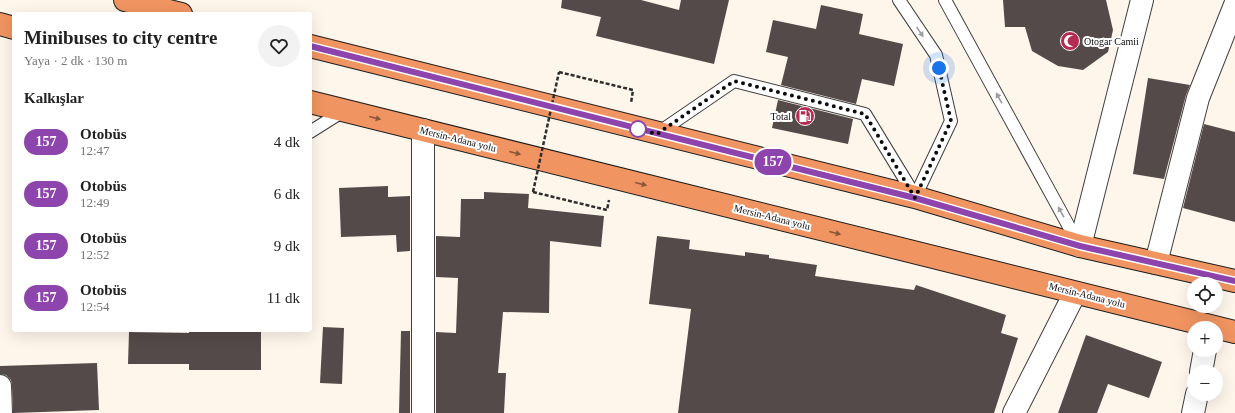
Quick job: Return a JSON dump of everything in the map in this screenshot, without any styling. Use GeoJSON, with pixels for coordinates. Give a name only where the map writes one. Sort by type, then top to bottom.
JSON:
{"type":"FeatureCollection","features":[{"type":"Feature","properties":{"kind":"highway"},"geometry":{"type":"LineString","coordinates":[[125,0],[173,12]]}},
{"type":"Feature","properties":{"kind":"highway"},"geometry":{"type":"LineString","coordinates":[[0,24],[12,27]]}},
{"type":"Feature","properties":{"kind":"highway"},"geometry":{"type":"LineString","coordinates":[[312,47],[915,198],[1080,246],[1235,281]]}},
{"type":"Feature","properties":{"kind":"highway","name":"Mersin-Adana yolu"},"geometry":{"type":"LineString","coordinates":[[312,102],[1075,292],[1187,321]]}},
{"type":"Feature","properties":{"kind":"highway","name":"Mersin-Adana yolu"},"geometry":{"type":"LineString","coordinates":[[1223,330],[1235,332]]}},
{"type":"Feature","properties":{"kind":"street"},"geometry":{"type":"LineString","coordinates":[[1080,246],[1142,0]]}},
{"type":"Feature","properties":{"kind":"street"},"geometry":{"type":"LineString","coordinates":[[1156,263],[1198,98],[1235,4]]}},
{"type":"Feature","properties":{"kind":"street"},"geometry":{"type":"LineString","coordinates":[[423,130],[423,413]]}},
{"type":"Feature","properties":{"kind":"street"},"geometry":{"type":"LineString","coordinates":[[1014,413],[1075,292]]}},
{"type":"Feature","properties":{"kind":"street"},"geometry":{"type":"LineString","coordinates":[[0,386],[1,413]]}},
{"type":"Feature","properties":{"kind":"street"},"geometry":{"type":"LineString","coordinates":[[1193,413],[1196,401]]}},
{"type":"Feature","properties":{"kind":"lane"},"geometry":{"type":"LineString","coordinates":[[898,0],[936,55],[951,121],[915,198]]}},
{"type":"Feature","properties":{"kind":"lane"},"geometry":{"type":"LineString","coordinates":[[945,0],[1080,246]]}},
{"type":"Feature","properties":{"kind":"lane"},"geometry":{"type":"LineString","coordinates":[[657,134],[734,81],[865,114],[915,198]]}},
{"type":"Feature","properties":{"kind":"lane"},"geometry":{"type":"LineString","coordinates":[[312,131],[345,110]]}},
{"type":"Feature","properties":{"kind":"path"},"geometry":{"type":"LineString","coordinates":[[607,210],[533,192],[559,72],[634,90]]}},
{"type":"Feature","properties":{"kind":"building"},"geometry":{"type":"Polygon","coordinates":[[[562,0],[641,0],[679,10],[681,0],[729,0],[714,64],[596,36],[601,17],[561,8],[562,0]]]}},
{"type":"Feature","properties":{"kind":"building","name":"Otogar Camii"},"geometry":{"type":"Polygon","coordinates":[[[1003,0],[1106,0],[1113,30],[1108,52],[1083,70],[1058,66],[1032,51],[1025,27],[1005,27],[1003,0]]]}},
{"type":"Feature","properties":{"kind":"building"},"geometry":{"type":"Polygon","coordinates":[[[821,5],[863,14],[859,34],[903,44],[894,86],[862,79],[856,104],[781,85],[788,57],[766,52],[773,20],[816,29],[821,5]]]}},
{"type":"Feature","properties":{"kind":"building"},"geometry":{"type":"Polygon","coordinates":[[[1148,78],[1190,85],[1164,179],[1133,174],[1148,78]]]}},
{"type":"Feature","properties":{"kind":"building"},"geometry":{"type":"Polygon","coordinates":[[[778,100],[853,119],[848,144],[772,128],[778,100]]]}},
{"type":"Feature","properties":{"kind":"building"},"geometry":{"type":"Polygon","coordinates":[[[1204,124],[1235,132],[1235,222],[1183,208],[1204,124]]]}},
{"type":"Feature","properties":{"kind":"building"},"geometry":{"type":"Polygon","coordinates":[[[388,186],[388,197],[410,196],[410,251],[397,252],[396,235],[341,237],[339,188],[388,186]]]}},
{"type":"Feature","properties":{"kind":"building"},"geometry":{"type":"Polygon","coordinates":[[[484,192],[529,194],[528,208],[604,216],[601,247],[550,241],[549,313],[503,312],[498,373],[506,373],[504,413],[436,413],[436,332],[456,333],[458,278],[436,277],[436,236],[460,237],[461,199],[484,199],[484,192]]]}},
{"type":"Feature","properties":{"kind":"building"},"geometry":{"type":"Polygon","coordinates":[[[657,236],[690,240],[689,249],[745,256],[745,252],[769,255],[769,258],[817,265],[815,276],[914,290],[916,285],[1006,315],[1001,333],[1018,338],[994,413],[678,413],[691,309],[649,304],[657,236]]]}},
{"type":"Feature","properties":{"kind":"building"},"geometry":{"type":"Polygon","coordinates":[[[323,327],[344,328],[342,384],[320,383],[323,327]]]}},
{"type":"Feature","properties":{"kind":"building"},"geometry":{"type":"Polygon","coordinates":[[[401,331],[410,331],[410,413],[399,413],[401,331]]]}},
{"type":"Feature","properties":{"kind":"building"},"geometry":{"type":"Polygon","coordinates":[[[129,332],[261,332],[261,370],[189,370],[189,364],[128,364],[129,332]]]}},
{"type":"Feature","properties":{"kind":"building"},"geometry":{"type":"Polygon","coordinates":[[[1086,335],[1162,362],[1149,398],[1108,384],[1097,413],[1058,413],[1086,335]]]}},
{"type":"Feature","properties":{"kind":"building"},"geometry":{"type":"Polygon","coordinates":[[[97,363],[99,410],[13,413],[11,380],[6,375],[0,374],[0,366],[97,363]]]}},
{"type":"Feature","properties":{"kind":"bus line","name":"157"},"geometry":{"type":"LineString","coordinates":[[312,47],[915,198],[1080,246],[1235,281]]}},
{"type":"Feature","properties":{"kind":"place","name":"Otogar Camii"},"geometry":{"type":"Point","coordinates":[1070,41]}},
{"type":"Feature","properties":{"kind":"place","name":"Total"},"geometry":{"type":"Point","coordinates":[805,116]}},
{"type":"Feature","properties":{"kind":"route"},"geometry":{"type":"LineString","coordinates":[[638,129],[657,134],[734,81],[865,114],[915,198],[951,121],[939,68]]}}]}
